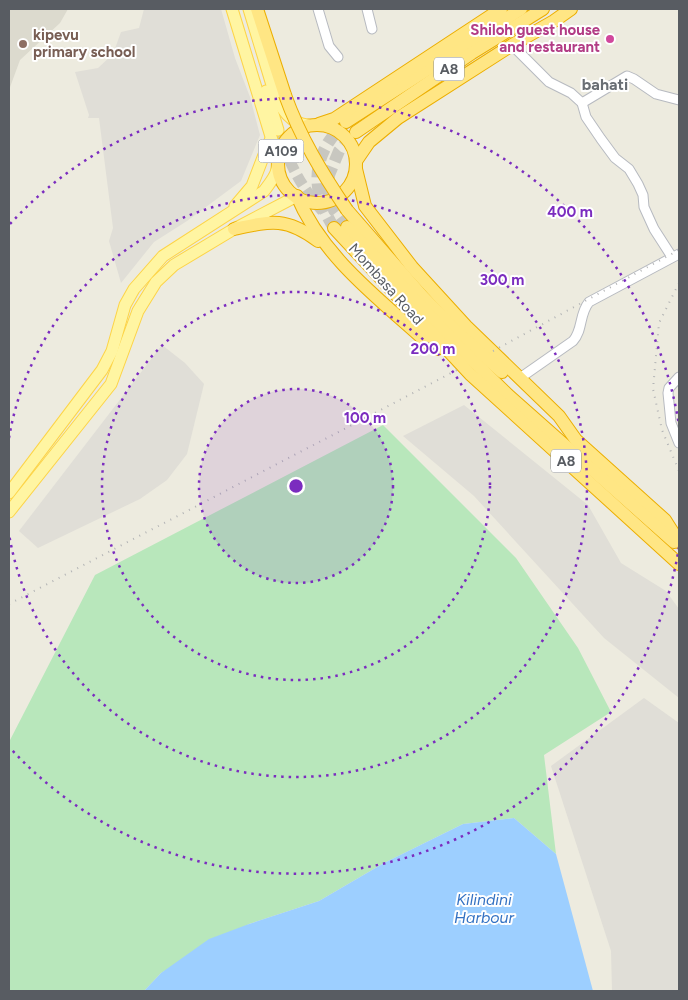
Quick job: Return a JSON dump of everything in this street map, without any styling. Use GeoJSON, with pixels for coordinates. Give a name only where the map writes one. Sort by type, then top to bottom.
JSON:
{"type":"FeatureCollection","features":[{"type":"Feature","properties":{"kind":"highway"},"geometry":{"type":"LineString","coordinates":[[257,9],[296,126],[328,182],[347,210],[422,296],[460,335],[665,520],[679,542]]}},
{"type":"Feature","properties":{"kind":"highway"},"geometry":{"type":"LineString","coordinates":[[313,125],[334,119],[501,9]]}},
{"type":"Feature","properties":{"kind":"highway","name":"A8"},"geometry":{"type":"LineString","coordinates":[[346,122],[521,9]]}},
{"type":"Feature","properties":{"kind":"highway","name":"A8"},"geometry":{"type":"LineString","coordinates":[[356,132],[472,53],[543,9]]}},
{"type":"Feature","properties":{"kind":"highway"},"geometry":{"type":"LineString","coordinates":[[297,196],[310,202],[334,199],[345,191],[352,181],[356,165],[368,142],[398,118],[571,9]]}},
{"type":"Feature","properties":{"kind":"highway","name":"A109"},"geometry":{"type":"LineString","coordinates":[[297,196],[288,189],[281,178],[278,165],[285,141],[294,132],[313,125],[334,129],[344,135],[352,147],[356,165]]}},
{"type":"Feature","properties":{"kind":"highway"},"geometry":{"type":"LineString","coordinates":[[356,165],[365,206],[392,243],[454,314],[559,416],[576,440]]}},
{"type":"Feature","properties":{"kind":"highway"},"geometry":{"type":"LineString","coordinates":[[297,196],[305,215],[330,251]]}},
{"type":"Feature","properties":{"kind":"highway"},"geometry":{"type":"LineString","coordinates":[[234,229],[268,222],[288,224],[304,230],[330,251],[430,345],[453,357]]}},
{"type":"Feature","properties":{"kind":"highway","name":"Mombasa Road"},"geometry":{"type":"LineString","coordinates":[[679,547],[508,395],[341,228],[453,357],[679,564]]}},
{"type":"Feature","properties":{"kind":"main road"},"geometry":{"type":"LineString","coordinates":[[9,493],[102,370],[112,351],[125,305],[134,288],[163,256],[264,191],[274,178],[278,165],[232,9]]}},
{"type":"Feature","properties":{"kind":"main road"},"geometry":{"type":"LineString","coordinates":[[241,9],[278,130]]}},
{"type":"Feature","properties":{"kind":"main road"},"geometry":{"type":"LineString","coordinates":[[249,9],[281,109],[292,120],[302,125],[313,125]]}},
{"type":"Feature","properties":{"kind":"main road"},"geometry":{"type":"LineString","coordinates":[[230,214],[252,186],[271,140]]}},
{"type":"Feature","properties":{"kind":"main road"},"geometry":{"type":"LineString","coordinates":[[9,512],[111,384],[138,311],[156,282],[174,265],[234,229],[297,196]]}},
{"type":"Feature","properties":{"kind":"street"},"geometry":{"type":"LineString","coordinates":[[318,9],[329,46],[338,57]]}},
{"type":"Feature","properties":{"kind":"street"},"geometry":{"type":"LineString","coordinates":[[368,9],[372,29]]}},
{"type":"Feature","properties":{"kind":"street"},"geometry":{"type":"LineString","coordinates":[[512,45],[549,82],[571,93],[582,103],[586,117],[614,158],[629,169],[643,192],[643,205],[646,212],[676,255],[589,302],[581,315],[578,332],[573,341],[520,378]]}},
{"type":"Feature","properties":{"kind":"street"},"geometry":{"type":"LineString","coordinates":[[582,103],[626,76],[634,79],[656,94],[679,100]]}},
{"type":"Feature","properties":{"kind":"street"},"geometry":{"type":"LineString","coordinates":[[679,377],[669,388],[668,393],[671,423],[679,443]]}},
{"type":"Feature","properties":{"kind":"shaded area","name":"kipevu primary school"},"geometry":{"type":"Polygon","coordinates":[[[9,9],[68,9],[60,23],[20,60],[9,90],[9,9]]]}},
{"type":"Feature","properties":{"kind":"shaded area"},"geometry":{"type":"Polygon","coordinates":[[[144,9],[221,9],[235,58],[250,97],[260,135],[241,181],[187,221],[154,242],[121,283],[109,241],[113,228],[99,118],[88,118],[89,115],[75,72],[98,68],[113,54],[121,32],[139,28],[144,9]]]}},
{"type":"Feature","properties":{"kind":"shaded area"},"geometry":{"type":"Polygon","coordinates":[[[162,345],[185,363],[204,384],[187,454],[167,480],[140,499],[38,548],[19,531],[162,345]]]}},
{"type":"Feature","properties":{"kind":"shaded area"},"geometry":{"type":"Polygon","coordinates":[[[464,405],[588,505],[621,563],[666,591],[679,609],[679,698],[604,638],[474,496],[403,436],[464,405]]]}},
{"type":"Feature","properties":{"kind":"shaded area"},"geometry":{"type":"Polygon","coordinates":[[[644,698],[679,723],[679,991],[612,991],[611,951],[551,766],[644,698]]]}},
{"type":"Feature","properties":{"kind":"green space"},"geometry":{"type":"Polygon","coordinates":[[[383,425],[516,558],[578,648],[611,712],[544,755],[556,854],[514,818],[463,824],[384,863],[319,901],[249,924],[161,973],[144,991],[9,991],[9,742],[95,575],[383,425]]]}},
{"type":"Feature","properties":{"kind":"water","name":"Kilindini Harbour"},"geometry":{"type":"Polygon","coordinates":[[[514,818],[556,854],[593,991],[144,991],[161,973],[209,939],[319,901],[384,863],[463,824],[514,818]]]}},
{"type":"Feature","properties":{"kind":"tunnel"},"geometry":{"type":"LineString","coordinates":[[334,228],[320,197],[318,186],[319,165],[328,143],[346,122]]}},
{"type":"Feature","properties":{"kind":"tunnel"},"geometry":{"type":"LineString","coordinates":[[278,130],[297,175],[325,214]]}},
{"type":"Feature","properties":{"kind":"tunnel"},"geometry":{"type":"LineString","coordinates":[[347,227],[334,210],[328,191],[329,175],[339,151],[356,132]]}},
{"type":"Feature","properties":{"kind":"railway"},"geometry":{"type":"LineString","coordinates":[[493,351],[679,250]]}},
{"type":"Feature","properties":{"kind":"railway"},"geometry":{"type":"LineString","coordinates":[[679,283],[659,323],[653,389],[662,430],[679,471]]}},
{"type":"Feature","properties":{"kind":"railway"},"geometry":{"type":"LineString","coordinates":[[9,604],[459,369]]}},
{"type":"Feature","properties":{"kind":"place","name":"Shiloh guest house and restaurant"},"geometry":{"type":"Point","coordinates":[610,39]}},
{"type":"Feature","properties":{"kind":"place","name":"kipevu primary school"},"geometry":{"type":"Point","coordinates":[23,44]}},
{"type":"Feature","properties":{"kind":"district","name":"bahati"},"geometry":{"type":"Point","coordinates":[605,84]}}]}
